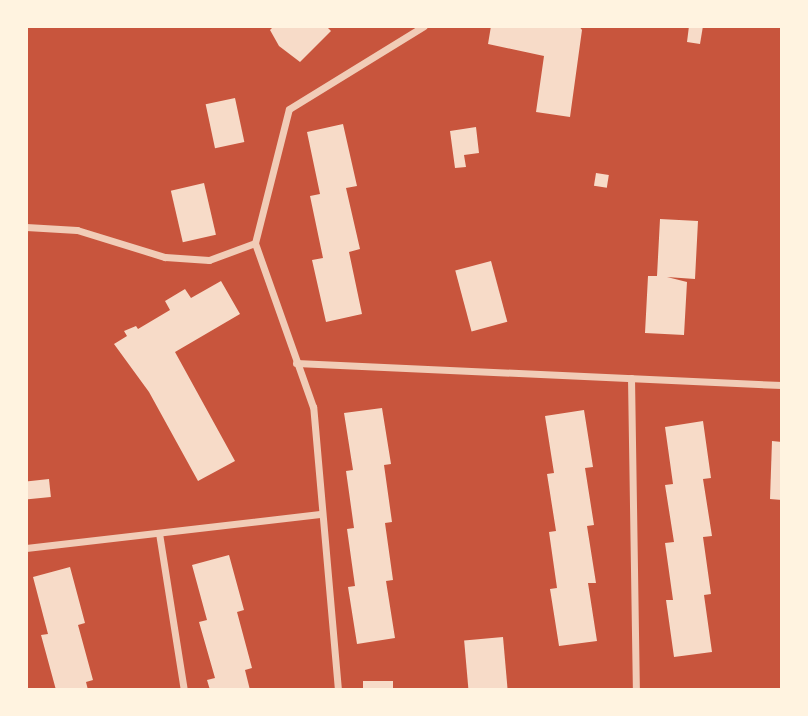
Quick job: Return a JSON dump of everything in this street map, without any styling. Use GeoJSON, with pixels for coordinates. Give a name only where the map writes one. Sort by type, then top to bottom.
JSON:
{"type":"FeatureCollection","features":[{"type":"Feature","properties":{"kind":"street"},"geometry":{"type":"LineString","coordinates":[[338,690],[313,407],[255,243],[289,109],[424,26]]}},
{"type":"Feature","properties":{"kind":"street"},"geometry":{"type":"LineString","coordinates":[[26,227],[77,230],[165,257],[209,260],[255,243]]}},
{"type":"Feature","properties":{"kind":"street"},"geometry":{"type":"LineString","coordinates":[[296,363],[782,385]]}},
{"type":"Feature","properties":{"kind":"street"},"geometry":{"type":"LineString","coordinates":[[631,378],[636,690]]}},
{"type":"Feature","properties":{"kind":"street"},"geometry":{"type":"LineString","coordinates":[[26,548],[323,514]]}},
{"type":"Feature","properties":{"kind":"street"},"geometry":{"type":"LineString","coordinates":[[159,533],[184,690]]}},
{"type":"Feature","properties":{"kind":"building"},"geometry":{"type":"Polygon","coordinates":[[[274,26],[326,26],[331,31],[300,62],[279,46],[270,30],[274,26]]]}},
{"type":"Feature","properties":{"kind":"building"},"geometry":{"type":"Polygon","coordinates":[[[491,26],[579,26],[582,30],[570,117],[536,112],[544,56],[488,44],[491,26]]]}},
{"type":"Feature","properties":{"kind":"building"},"geometry":{"type":"Polygon","coordinates":[[[689,26],[703,26],[700,44],[687,42],[689,26]]]}},
{"type":"Feature","properties":{"kind":"building"},"geometry":{"type":"Polygon","coordinates":[[[235,98],[244,142],[215,148],[206,104],[235,98]]]}},
{"type":"Feature","properties":{"kind":"building"},"geometry":{"type":"Polygon","coordinates":[[[343,124],[357,186],[346,188],[360,249],[349,252],[362,314],[326,322],[312,260],[323,258],[310,196],[320,194],[307,132],[343,124]]]}},
{"type":"Feature","properties":{"kind":"building"},"geometry":{"type":"Polygon","coordinates":[[[476,127],[479,153],[464,155],[466,167],[455,168],[450,131],[476,127]]]}},
{"type":"Feature","properties":{"kind":"building"},"geometry":{"type":"Polygon","coordinates":[[[596,173],[609,175],[607,188],[594,186],[596,173]]]}},
{"type":"Feature","properties":{"kind":"building"},"geometry":{"type":"Polygon","coordinates":[[[204,183],[216,235],[183,242],[171,191],[204,183]]]}},
{"type":"Feature","properties":{"kind":"building"},"geometry":{"type":"Polygon","coordinates":[[[660,219],[698,221],[695,279],[667,277],[687,282],[684,335],[645,333],[648,276],[657,276],[660,219]]]}},
{"type":"Feature","properties":{"kind":"building"},"geometry":{"type":"Polygon","coordinates":[[[491,261],[507,322],[472,331],[455,271],[491,261]]]}},
{"type":"Feature","properties":{"kind":"building"},"geometry":{"type":"Polygon","coordinates":[[[221,281],[240,314],[175,352],[235,461],[198,481],[149,392],[114,344],[127,336],[124,331],[136,326],[138,329],[170,310],[165,301],[185,289],[191,298],[221,281]]]}},
{"type":"Feature","properties":{"kind":"building"},"geometry":{"type":"Polygon","coordinates":[[[382,408],[391,464],[384,465],[392,522],[385,523],[393,580],[386,581],[395,638],[357,644],[348,587],[355,586],[347,529],[354,528],[346,471],[353,470],[344,413],[382,408]]]}},
{"type":"Feature","properties":{"kind":"building"},"geometry":{"type":"Polygon","coordinates":[[[584,410],[593,467],[585,468],[594,525],[587,526],[596,583],[588,583],[597,641],[559,646],[550,589],[557,588],[549,532],[556,531],[547,474],[554,473],[545,416],[584,410]]]}},
{"type":"Feature","properties":{"kind":"building"},"geometry":{"type":"Polygon","coordinates":[[[703,421],[711,478],[703,479],[712,536],[703,537],[711,594],[704,595],[712,652],[674,657],[666,600],[673,600],[665,543],[674,542],[665,485],[673,484],[665,427],[703,421]]]}},
{"type":"Feature","properties":{"kind":"building"},"geometry":{"type":"Polygon","coordinates":[[[772,441],[782,442],[782,500],[770,499],[772,441]]]}},
{"type":"Feature","properties":{"kind":"building"},"geometry":{"type":"Polygon","coordinates":[[[49,479],[51,497],[28,499],[26,481],[49,479]]]}},
{"type":"Feature","properties":{"kind":"building"},"geometry":{"type":"Polygon","coordinates":[[[229,555],[244,610],[237,612],[252,668],[245,670],[250,690],[210,690],[207,680],[215,678],[199,622],[207,620],[192,565],[229,555]]]}},
{"type":"Feature","properties":{"kind":"building"},"geometry":{"type":"Polygon","coordinates":[[[70,567],[85,623],[78,625],[93,680],[86,682],[88,690],[56,690],[41,635],[48,634],[33,577],[70,567]]]}},
{"type":"Feature","properties":{"kind":"building"},"geometry":{"type":"Polygon","coordinates":[[[503,637],[508,690],[468,690],[464,640],[503,637]]]}},
{"type":"Feature","properties":{"kind":"building"},"geometry":{"type":"Polygon","coordinates":[[[363,681],[393,681],[393,690],[363,690],[363,681]]]}}]}
